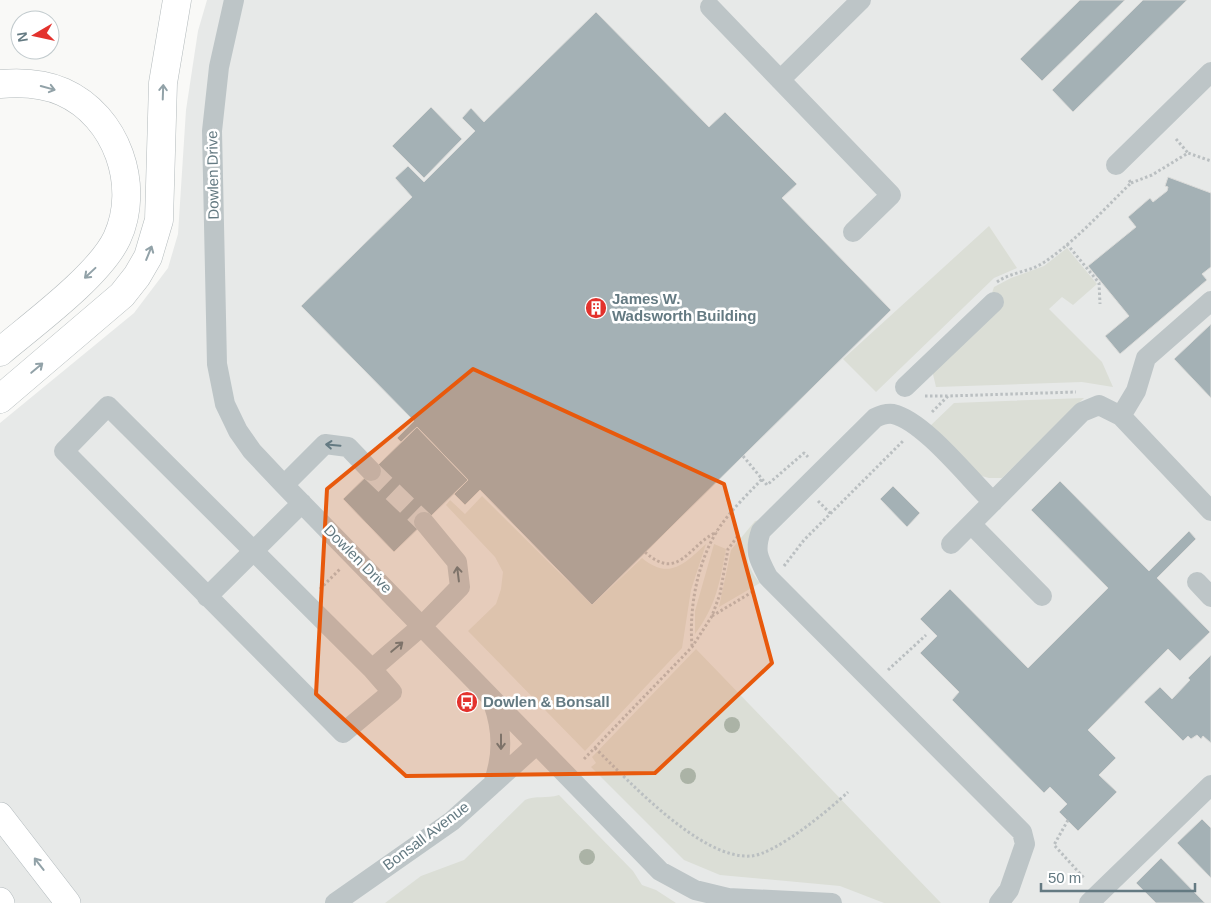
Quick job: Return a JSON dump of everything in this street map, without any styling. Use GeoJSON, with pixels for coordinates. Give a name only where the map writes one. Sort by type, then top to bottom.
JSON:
{"type":"FeatureCollection","features":[{"type":"Feature","properties":{"kind":"highway"},"geometry":{"type":"LineString","coordinates":[[0,399],[122,295],[137,276],[148,257],[158,220],[163,83],[177,0]]}},
{"type":"Feature","properties":{"kind":"highway"},"geometry":{"type":"LineString","coordinates":[[0,84],[33,84],[50,87],[65,93],[82,104],[96,117],[117,146],[126,183],[124,220],[107,254],[85,278],[0,352]]}},
{"type":"Feature","properties":{"kind":"main road"},"geometry":{"type":"LineString","coordinates":[[0,815],[68,903]]}},
{"type":"Feature","properties":{"kind":"street","name":"Dowlen Drive"},"geometry":{"type":"LineString","coordinates":[[234,0],[219,67],[212,132],[217,364],[225,404],[238,431],[252,451],[423,625],[492,701],[576,782],[660,871],[695,890],[728,898],[832,903]]}},
{"type":"Feature","properties":{"kind":"street"},"geometry":{"type":"LineString","coordinates":[[780,80],[861,0]]}},
{"type":"Feature","properties":{"kind":"street"},"geometry":{"type":"LineString","coordinates":[[710,7],[891,195],[852,232]]}},
{"type":"Feature","properties":{"kind":"street"},"geometry":{"type":"LineString","coordinates":[[1116,165],[1211,72]]}},
{"type":"Feature","properties":{"kind":"street"},"geometry":{"type":"LineString","coordinates":[[1121,416],[1136,391],[1146,358],[1211,301]]}},
{"type":"Feature","properties":{"kind":"street"},"geometry":{"type":"LineString","coordinates":[[905,387],[994,302]]}},
{"type":"Feature","properties":{"kind":"street"},"geometry":{"type":"LineString","coordinates":[[951,544],[1082,412],[1099,405],[1121,416],[1211,511]]}},
{"type":"Feature","properties":{"kind":"street"},"geometry":{"type":"LineString","coordinates":[[108,406],[372,669],[392,692],[343,733],[208,597],[64,451],[108,406]]}},
{"type":"Feature","properties":{"kind":"street"},"geometry":{"type":"LineString","coordinates":[[993,502],[926,433],[905,419],[885,414],[875,418],[761,531],[756,546],[759,560],[768,577],[1022,832],[1025,844],[1009,890],[1000,903]]}},
{"type":"Feature","properties":{"kind":"street"},"geometry":{"type":"LineString","coordinates":[[284,484],[325,444],[348,447],[371,471]]}},
{"type":"Feature","properties":{"kind":"street"},"geometry":{"type":"LineString","coordinates":[[208,597],[302,503]]}},
{"type":"Feature","properties":{"kind":"street"},"geometry":{"type":"LineString","coordinates":[[372,669],[423,625],[460,587],[457,562],[424,522]]}},
{"type":"Feature","properties":{"kind":"street"},"geometry":{"type":"LineString","coordinates":[[972,524],[1042,596]]}},
{"type":"Feature","properties":{"kind":"street"},"geometry":{"type":"LineString","coordinates":[[1197,582],[1211,597]]}},
{"type":"Feature","properties":{"kind":"street"},"geometry":{"type":"LineString","coordinates":[[492,701],[499,722],[501,744],[493,784]]}},
{"type":"Feature","properties":{"kind":"street","name":"Bonsall Avenue"},"geometry":{"type":"LineString","coordinates":[[335,903],[452,821],[536,745]]}},
{"type":"Feature","properties":{"kind":"street"},"geometry":{"type":"LineString","coordinates":[[1089,893],[1211,785]]}},
{"type":"Feature","properties":{"kind":"path"},"geometry":{"type":"LineString","coordinates":[[1176,139],[1188,153],[1211,161]]}},
{"type":"Feature","properties":{"kind":"path"},"geometry":{"type":"LineString","coordinates":[[1132,183],[1152,175],[1188,153]]}},
{"type":"Feature","properties":{"kind":"path"},"geometry":{"type":"LineString","coordinates":[[1067,244],[1099,283],[1100,304]]}},
{"type":"Feature","properties":{"kind":"path"},"geometry":{"type":"LineString","coordinates":[[927,416],[948,396],[1077,392]]}},
{"type":"Feature","properties":{"kind":"path"},"geometry":{"type":"LineString","coordinates":[[788,562],[804,540],[911,433]]}},
{"type":"Feature","properties":{"kind":"path"},"geometry":{"type":"LineString","coordinates":[[743,456],[767,485],[804,453],[812,461]]}},
{"type":"Feature","properties":{"kind":"path"},"geometry":{"type":"LineString","coordinates":[[692,647],[690,624],[703,561],[717,532],[739,503],[762,479]]}},
{"type":"Feature","properties":{"kind":"path"},"geometry":{"type":"LineString","coordinates":[[814,497],[830,513]]}},
{"type":"Feature","properties":{"kind":"path"},"geometry":{"type":"LineString","coordinates":[[645,552],[655,562],[668,564],[681,562],[708,536],[717,532]]}},
{"type":"Feature","properties":{"kind":"path"},"geometry":{"type":"LineString","coordinates":[[316,593],[341,568]]}},
{"type":"Feature","properties":{"kind":"path"},"geometry":{"type":"LineString","coordinates":[[712,616],[759,588]]}},
{"type":"Feature","properties":{"kind":"path"},"geometry":{"type":"LineString","coordinates":[[884,674],[926,635]]}},
{"type":"Feature","properties":{"kind":"path"},"geometry":{"type":"LineString","coordinates":[[594,748],[666,815],[701,841],[731,854],[750,856],[772,848],[829,810],[848,792]]}},
{"type":"Feature","properties":{"kind":"path"},"geometry":{"type":"LineString","coordinates":[[1068,820],[1054,845],[1089,893]]}},
{"type":"Feature","properties":{"kind":"highlighted area"},"geometry":{"type":"Polygon","coordinates":[[[473,369],[724,484],[772,663],[655,773],[406,776],[316,694],[327,489],[473,369]]]}},
{"type":"Feature","properties":{"kind":"shaded area"},"geometry":{"type":"Polygon","coordinates":[[[207,0],[1211,0],[1211,903],[0,903],[0,423],[134,313],[168,268],[178,234],[186,110],[198,31],[207,0]]]}},
{"type":"Feature","properties":{"kind":"shaded area"},"geometry":{"type":"Polygon","coordinates":[[[989,226],[1017,268],[994,278],[876,392],[843,359],[989,226]]]}},
{"type":"Feature","properties":{"kind":"shaded area"},"geometry":{"type":"Polygon","coordinates":[[[1067,248],[1097,284],[1073,305],[1062,297],[1049,309],[1102,362],[1113,387],[1082,382],[936,387],[932,370],[992,293],[994,287],[1011,278],[1044,266],[1067,248]]]}},
{"type":"Feature","properties":{"kind":"shaded area"},"geometry":{"type":"Polygon","coordinates":[[[1084,398],[1002,478],[989,478],[974,474],[928,428],[954,403],[1084,398]]]}},
{"type":"Feature","properties":{"kind":"shaded area"},"geometry":{"type":"Polygon","coordinates":[[[482,496],[592,605],[642,558],[652,565],[669,569],[684,563],[706,544],[691,590],[682,648],[585,751],[468,631],[496,604],[501,589],[503,572],[495,557],[446,505],[450,500],[465,514],[482,496]]]}},
{"type":"Feature","properties":{"kind":"shaded area"},"geometry":{"type":"Polygon","coordinates":[[[760,520],[751,536],[747,552],[750,568],[760,583],[719,607],[731,550],[755,521],[760,520]]]}},
{"type":"Feature","properties":{"kind":"shaded area"},"geometry":{"type":"Polygon","coordinates":[[[714,544],[726,549],[722,572],[708,614],[695,634],[695,611],[714,544]]]}},
{"type":"Feature","properties":{"kind":"shaded area"},"geometry":{"type":"Polygon","coordinates":[[[696,649],[941,903],[884,903],[840,886],[720,875],[684,860],[591,767],[596,763],[592,757],[696,649]]]}},
{"type":"Feature","properties":{"kind":"shaded area"},"geometry":{"type":"Polygon","coordinates":[[[559,795],[633,871],[642,885],[656,890],[676,903],[385,903],[421,876],[464,860],[525,800],[559,795]]]}},
{"type":"Feature","properties":{"kind":"building"},"geometry":{"type":"Polygon","coordinates":[[[1080,0],[1125,0],[1042,81],[1020,59],[1080,0]]]}},
{"type":"Feature","properties":{"kind":"building"},"geometry":{"type":"Polygon","coordinates":[[[1143,0],[1187,0],[1073,112],[1052,90],[1143,0]]]}},
{"type":"Feature","properties":{"kind":"building","name":"James W. Wadsworth Building"},"geometry":{"type":"Polygon","coordinates":[[[596,12],[709,127],[725,112],[797,184],[782,198],[891,310],[592,605],[480,490],[465,505],[454,494],[468,480],[417,427],[401,442],[397,438],[414,421],[301,306],[412,197],[395,178],[408,166],[424,182],[475,131],[462,118],[471,108],[484,122],[596,12]]]}},
{"type":"Feature","properties":{"kind":"building"},"geometry":{"type":"Polygon","coordinates":[[[431,107],[462,139],[424,178],[392,146],[431,107]]]}},
{"type":"Feature","properties":{"kind":"building"},"geometry":{"type":"Polygon","coordinates":[[[1168,177],[1211,193],[1211,267],[1202,274],[1207,280],[1120,354],[1105,336],[1129,316],[1088,266],[1136,227],[1128,217],[1150,198],[1153,202],[1167,191],[1168,187],[1165,186],[1168,177]]]}},
{"type":"Feature","properties":{"kind":"building"},"geometry":{"type":"Polygon","coordinates":[[[1211,324],[1211,398],[1174,359],[1211,324]]]}},
{"type":"Feature","properties":{"kind":"building"},"geometry":{"type":"Polygon","coordinates":[[[417,427],[468,480],[394,552],[343,499],[417,427]]]}},
{"type":"Feature","properties":{"kind":"building"},"geometry":{"type":"Polygon","coordinates":[[[1060,481],[1149,571],[1189,531],[1196,539],[1157,578],[1210,632],[1180,661],[1168,649],[1088,730],[1116,758],[1099,775],[1117,792],[1078,831],[1059,812],[1067,804],[1050,787],[1044,793],[952,700],[959,692],[920,653],[937,636],[920,619],[950,589],[1028,668],[1108,588],[1031,510],[1060,481]]]}},
{"type":"Feature","properties":{"kind":"building"},"geometry":{"type":"Polygon","coordinates":[[[893,486],[920,513],[907,527],[880,499],[893,486]]]}},
{"type":"Feature","properties":{"kind":"building"},"geometry":{"type":"Polygon","coordinates":[[[1211,655],[1211,743],[1203,736],[1201,739],[1197,735],[1191,739],[1188,736],[1183,741],[1144,702],[1160,687],[1172,699],[1190,680],[1188,678],[1211,655]]]}},
{"type":"Feature","properties":{"kind":"building"},"geometry":{"type":"Polygon","coordinates":[[[1202,819],[1211,828],[1211,878],[1177,843],[1202,819]]]}},
{"type":"Feature","properties":{"kind":"building"},"geometry":{"type":"Polygon","coordinates":[[[1161,858],[1205,903],[1156,903],[1136,883],[1161,858]]]}},
{"type":"Feature","properties":{"kind":"tunnel"},"geometry":{"type":"LineString","coordinates":[[371,471],[424,522]]}},
{"type":"Feature","properties":{"kind":"place","name":"James W. Wadsworth Building"},"geometry":{"type":"Point","coordinates":[596,308]}},
{"type":"Feature","properties":{"kind":"place","name":"Dowlen & Bonsall"},"geometry":{"type":"Point","coordinates":[467,702]}}]}
